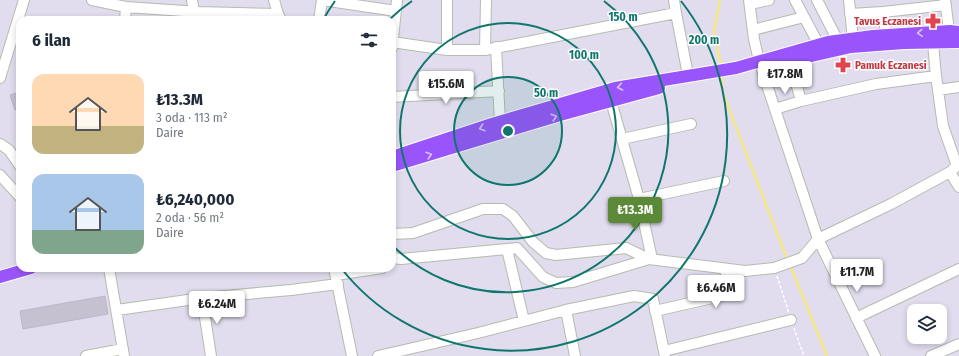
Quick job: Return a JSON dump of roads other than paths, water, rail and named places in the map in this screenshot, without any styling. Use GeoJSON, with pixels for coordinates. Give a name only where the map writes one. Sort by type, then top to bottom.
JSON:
{"type":"FeatureCollection","features":[{"type":"Feature","properties":{"kind":"main road"},"geometry":{"type":"LineString","coordinates":[[396,165],[615,88],[737,70],[819,45],[838,41],[886,35],[955,37]]}},
{"type":"Feature","properties":{"kind":"main road"},"geometry":{"type":"LineString","coordinates":[[760,64],[790,61],[851,47],[904,43],[933,43],[955,37]]}},
{"type":"Feature","properties":{"kind":"main road"},"geometry":{"type":"LineString","coordinates":[[396,156],[502,127],[560,115],[688,78]]}},
{"type":"Feature","properties":{"kind":"main road"},"geometry":{"type":"LineString","coordinates":[[0,269],[16,264]]}},
{"type":"Feature","properties":{"kind":"main road"},"geometry":{"type":"LineString","coordinates":[[0,277],[17,272]]}},
{"type":"Feature","properties":{"kind":"street"},"geometry":{"type":"LineString","coordinates":[[20,16],[24,0]]}},
{"type":"Feature","properties":{"kind":"street"},"geometry":{"type":"LineString","coordinates":[[92,0],[126,7],[160,5],[197,15],[238,16]]}},
{"type":"Feature","properties":{"kind":"street"},"geometry":{"type":"LineString","coordinates":[[192,0],[197,15]]}},
{"type":"Feature","properties":{"kind":"street"},"geometry":{"type":"LineString","coordinates":[[274,0],[279,16]]}},
{"type":"Feature","properties":{"kind":"street"},"geometry":{"type":"LineString","coordinates":[[320,16],[322,0],[396,11]]}},
{"type":"Feature","properties":{"kind":"street"},"geometry":{"type":"LineString","coordinates":[[395,16],[397,0]]}},
{"type":"Feature","properties":{"kind":"street"},"geometry":{"type":"LineString","coordinates":[[447,0],[448,50]]}},
{"type":"Feature","properties":{"kind":"street"},"geometry":{"type":"LineString","coordinates":[[485,50],[486,0]]}},
{"type":"Feature","properties":{"kind":"street"},"geometry":{"type":"LineString","coordinates":[[674,0],[688,78]]}},
{"type":"Feature","properties":{"kind":"street"},"geometry":{"type":"LineString","coordinates":[[769,0],[750,2],[754,39],[760,64],[818,239],[875,356]]}},
{"type":"Feature","properties":{"kind":"street"},"geometry":{"type":"LineString","coordinates":[[795,0],[819,45]]}},
{"type":"Feature","properties":{"kind":"street"},"geometry":{"type":"LineString","coordinates":[[817,0],[838,41]]}},
{"type":"Feature","properties":{"kind":"street"},"geometry":{"type":"LineString","coordinates":[[849,0],[853,39]]}},
{"type":"Feature","properties":{"kind":"street"},"geometry":{"type":"LineString","coordinates":[[850,14],[883,12],[946,2],[955,37]]}},
{"type":"Feature","properties":{"kind":"street"},"geometry":{"type":"LineString","coordinates":[[125,16],[126,7]]}},
{"type":"Feature","properties":{"kind":"street"},"geometry":{"type":"LineString","coordinates":[[883,12],[886,35]]}},
{"type":"Feature","properties":{"kind":"street"},"geometry":{"type":"LineString","coordinates":[[396,44],[448,50],[485,50],[676,13]]}},
{"type":"Feature","properties":{"kind":"street"},"geometry":{"type":"LineString","coordinates":[[753,30],[804,17]]}},
{"type":"Feature","properties":{"kind":"street"},"geometry":{"type":"LineString","coordinates":[[0,78],[16,33]]}},
{"type":"Feature","properties":{"kind":"street"},"geometry":{"type":"LineString","coordinates":[[933,43],[943,126],[955,167],[959,187]]}},
{"type":"Feature","properties":{"kind":"street"},"geometry":{"type":"LineString","coordinates":[[496,47],[502,127]]}},
{"type":"Feature","properties":{"kind":"street"},"geometry":{"type":"LineString","coordinates":[[790,61],[801,101]]}},
{"type":"Feature","properties":{"kind":"street"},"geometry":{"type":"LineString","coordinates":[[775,109],[801,101],[876,84],[936,76]]}},
{"type":"Feature","properties":{"kind":"street"},"geometry":{"type":"LineString","coordinates":[[938,90],[959,87]]}},
{"type":"Feature","properties":{"kind":"street"},"geometry":{"type":"LineString","coordinates":[[396,97],[499,91]]}},
{"type":"Feature","properties":{"kind":"street"},"geometry":{"type":"LineString","coordinates":[[611,101],[639,199],[651,259]]}},
{"type":"Feature","properties":{"kind":"street"},"geometry":{"type":"LineString","coordinates":[[622,139],[691,124]]}},
{"type":"Feature","properties":{"kind":"street"},"geometry":{"type":"LineString","coordinates":[[0,144],[9,150],[16,160]]}},
{"type":"Feature","properties":{"kind":"street"},"geometry":{"type":"LineString","coordinates":[[9,150],[16,151]]}},
{"type":"Feature","properties":{"kind":"street"},"geometry":{"type":"LineString","coordinates":[[396,234],[412,233],[482,209],[502,209],[513,216],[534,242],[546,253],[556,255],[626,248],[651,259],[745,272],[774,268],[802,258],[818,239],[891,204],[955,167]]}},
{"type":"Feature","properties":{"kind":"street"},"geometry":{"type":"LineString","coordinates":[[0,176],[16,193]]}},
{"type":"Feature","properties":{"kind":"street"},"geometry":{"type":"LineString","coordinates":[[639,199],[724,181]]}},
{"type":"Feature","properties":{"kind":"street"},"geometry":{"type":"LineString","coordinates":[[396,258],[517,248],[543,278],[556,283],[573,282],[651,259]]}},
{"type":"Feature","properties":{"kind":"street"},"geometry":{"type":"LineString","coordinates":[[507,249],[524,321]]}},
{"type":"Feature","properties":{"kind":"street"},"geometry":{"type":"LineString","coordinates":[[655,311],[730,294],[725,269]]}},
{"type":"Feature","properties":{"kind":"street"},"geometry":{"type":"LineString","coordinates":[[856,318],[959,269]]}},
{"type":"Feature","properties":{"kind":"street"},"geometry":{"type":"LineString","coordinates":[[86,356],[124,353],[110,272]]}},
{"type":"Feature","properties":{"kind":"street"},"geometry":{"type":"LineString","coordinates":[[117,310],[202,298],[291,290],[336,276],[359,272]]}},
{"type":"Feature","properties":{"kind":"street"},"geometry":{"type":"LineString","coordinates":[[336,276],[352,356]]}},
{"type":"Feature","properties":{"kind":"street"},"geometry":{"type":"LineString","coordinates":[[378,356],[478,333],[566,310],[634,296],[653,299],[664,353],[791,320]]}},
{"type":"Feature","properties":{"kind":"street"},"geometry":{"type":"LineString","coordinates":[[202,298],[211,356]]}},
{"type":"Feature","properties":{"kind":"street"},"geometry":{"type":"LineString","coordinates":[[566,310],[575,356]]}},
{"type":"Feature","properties":{"kind":"street"},"geometry":{"type":"LineString","coordinates":[[931,356],[959,344]]}},
{"type":"Feature","properties":{"kind":"waterway"},"geometry":{"type":"LineString","coordinates":[[720,0],[714,31],[721,65]]}},
{"type":"Feature","properties":{"kind":"waterway"},"geometry":{"type":"LineString","coordinates":[[721,74],[723,93],[787,259]]}},
{"type":"Feature","properties":{"kind":"waterway"},"geometry":{"type":"LineString","coordinates":[[790,265],[827,356]]}},
{"type":"Feature","properties":{"kind":"place","name":"Tavus Eczanesi"},"geometry":{"type":"Point","coordinates":[933,21]}},
{"type":"Feature","properties":{"kind":"place","name":"Pamuk Eczanesi"},"geometry":{"type":"Point","coordinates":[843,65]}}]}
